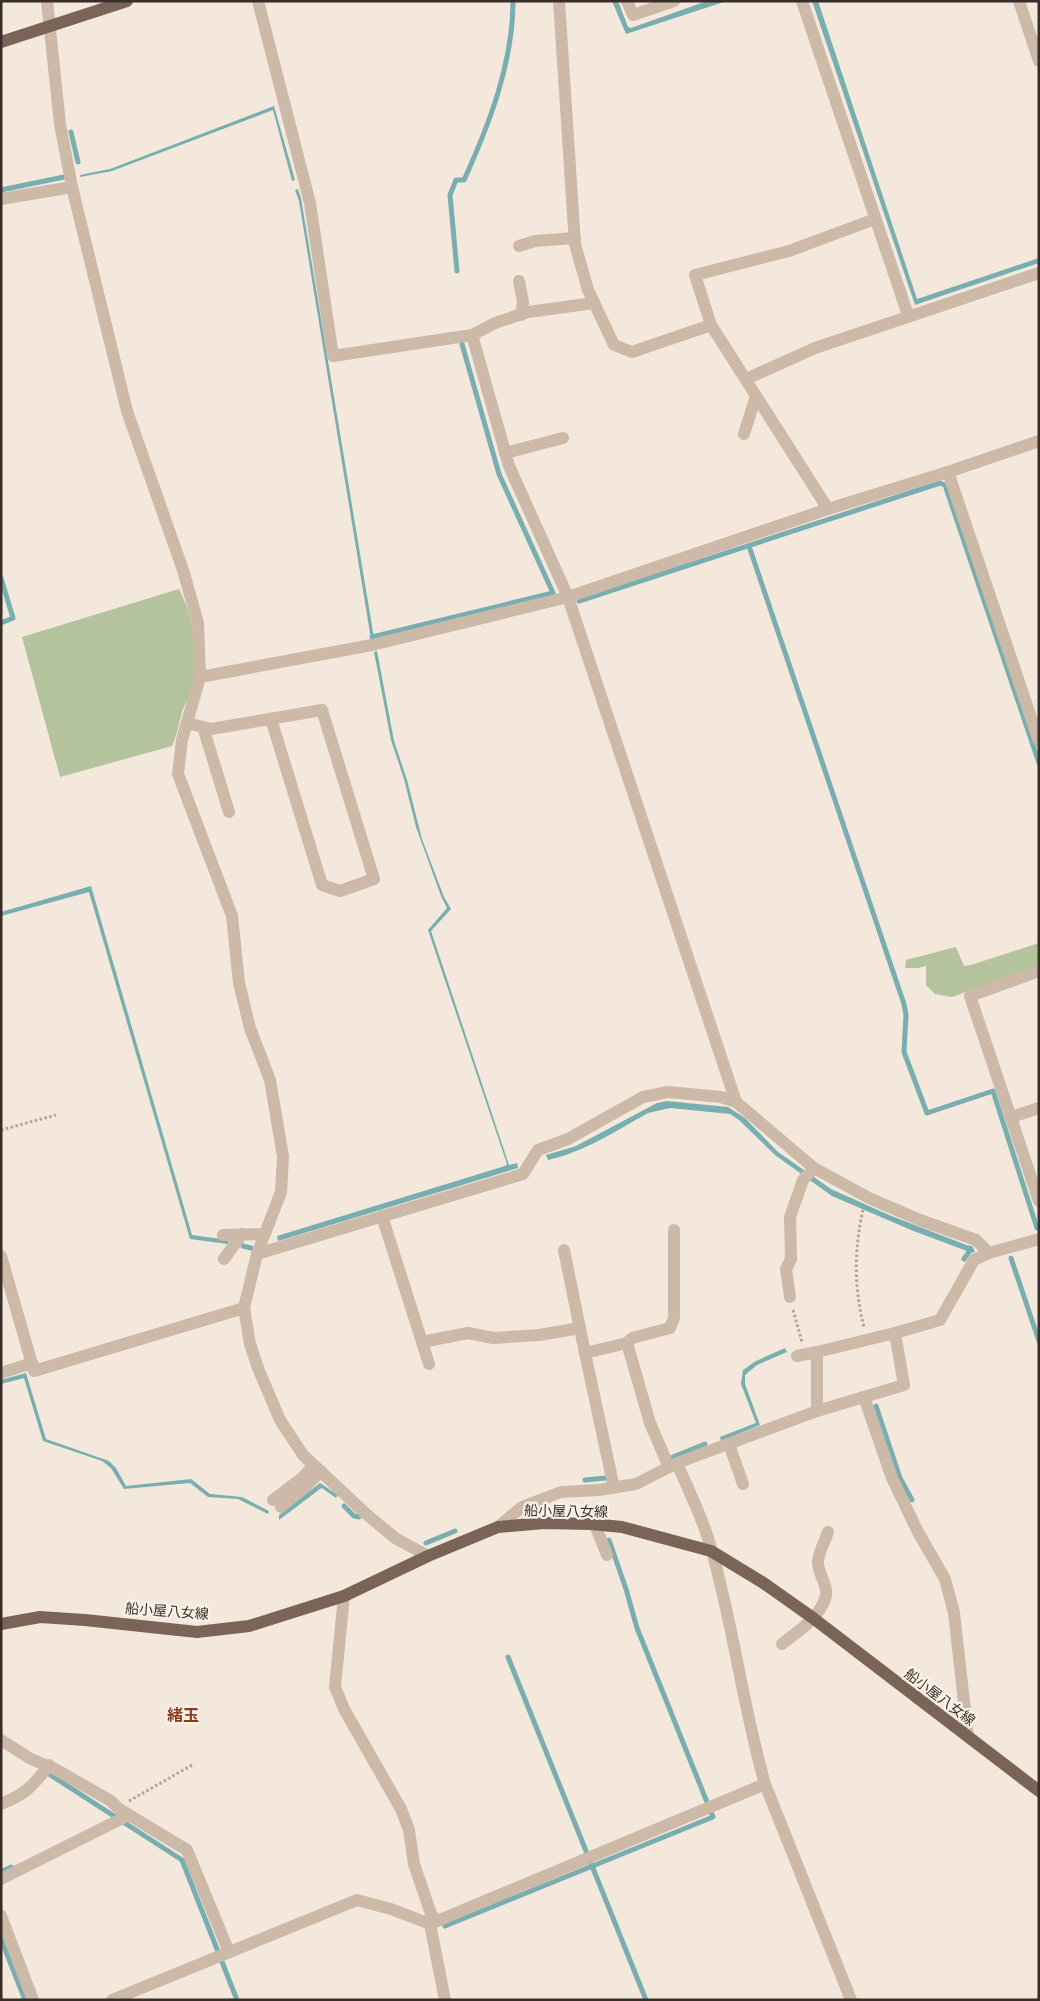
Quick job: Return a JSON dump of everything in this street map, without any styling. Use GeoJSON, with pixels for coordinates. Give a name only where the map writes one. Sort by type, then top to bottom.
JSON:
{"type":"FeatureCollection","features":[{"type":"Feature","properties":{"kind":"main road"},"geometry":{"type":"LineString","coordinates":[[1,42],[128,1]]}},
{"type":"Feature","properties":{"kind":"main road","name":"船小屋八女線"},"geometry":{"type":"LineString","coordinates":[[1,1624],[40,1617],[197,1632],[250,1626],[344,1596],[428,1556],[498,1527],[544,1523],[622,1527],[711,1551],[762,1582],[813,1618],[1039,1791]]}},
{"type":"Feature","properties":{"kind":"street"},"geometry":{"type":"LineString","coordinates":[[47,1],[60,124],[72,188],[127,411],[183,570],[198,623],[200,678],[187,723],[178,774],[232,916],[239,983],[250,1028],[270,1080],[283,1156],[281,1192],[257,1254],[244,1308],[250,1344],[280,1420],[303,1455],[364,1512],[396,1538],[428,1556]]}},
{"type":"Feature","properties":{"kind":"street"},"geometry":{"type":"LineString","coordinates":[[258,1],[310,203],[333,356],[472,335],[494,323],[521,315],[594,303]]}},
{"type":"Feature","properties":{"kind":"street"},"geometry":{"type":"LineString","coordinates":[[559,1],[575,238],[588,290],[594,303],[614,345],[632,352],[711,324]]}},
{"type":"Feature","properties":{"kind":"street"},"geometry":{"type":"LineString","coordinates":[[627,1],[634,14],[674,1]]}},
{"type":"Feature","properties":{"kind":"street"},"geometry":{"type":"LineString","coordinates":[[802,1],[908,316]]}},
{"type":"Feature","properties":{"kind":"street"},"geometry":{"type":"LineString","coordinates":[[1019,1],[1039,61]]}},
{"type":"Feature","properties":{"kind":"street"},"geometry":{"type":"LineString","coordinates":[[1,198],[72,188]]}},
{"type":"Feature","properties":{"kind":"street"},"geometry":{"type":"LineString","coordinates":[[828,509],[711,324],[695,275],[789,251],[875,219]]}},
{"type":"Feature","properties":{"kind":"street"},"geometry":{"type":"LineString","coordinates":[[518,246],[535,241],[575,238]]}},
{"type":"Feature","properties":{"kind":"street"},"geometry":{"type":"LineString","coordinates":[[746,379],[816,348],[1039,272]]}},
{"type":"Feature","properties":{"kind":"street"},"geometry":{"type":"LineString","coordinates":[[519,281],[523,302],[521,315]]}},
{"type":"Feature","properties":{"kind":"street"},"geometry":{"type":"LineString","coordinates":[[472,335],[509,466],[568,597],[736,1102]]}},
{"type":"Feature","properties":{"kind":"street"},"geometry":{"type":"LineString","coordinates":[[744,434],[756,396]]}},
{"type":"Feature","properties":{"kind":"street"},"geometry":{"type":"LineString","coordinates":[[505,453],[563,438]]}},
{"type":"Feature","properties":{"kind":"street"},"geometry":{"type":"LineString","coordinates":[[200,678],[372,645],[568,597],[828,509],[948,472],[1039,441]]}},
{"type":"Feature","properties":{"kind":"street"},"geometry":{"type":"LineString","coordinates":[[948,472],[1039,741]]}},
{"type":"Feature","properties":{"kind":"street"},"geometry":{"type":"LineString","coordinates":[[187,723],[210,729],[322,710],[374,880],[340,891],[322,885],[271,719]]}},
{"type":"Feature","properties":{"kind":"street"},"geometry":{"type":"LineString","coordinates":[[203,727],[229,812]]}},
{"type":"Feature","properties":{"kind":"street"},"geometry":{"type":"LineString","coordinates":[[1039,972],[970,996],[1039,1201]]}},
{"type":"Feature","properties":{"kind":"street"},"geometry":{"type":"LineString","coordinates":[[257,1254],[523,1174],[538,1150],[568,1138],[643,1097],[668,1092],[721,1097],[736,1102],[814,1168],[866,1196],[920,1220],[976,1240],[989,1253]]}},
{"type":"Feature","properties":{"kind":"street"},"geometry":{"type":"LineString","coordinates":[[1011,1117],[1039,1108]]}},
{"type":"Feature","properties":{"kind":"street"},"geometry":{"type":"LineString","coordinates":[[790,1297],[786,1269],[791,1259],[790,1217],[803,1180],[814,1168]]}},
{"type":"Feature","properties":{"kind":"street"},"geometry":{"type":"LineString","coordinates":[[382,1216],[429,1364]]}},
{"type":"Feature","properties":{"kind":"street"},"geometry":{"type":"LineString","coordinates":[[585,1353],[626,1343],[632,1338],[670,1328],[674,1318],[674,1230]]}},
{"type":"Feature","properties":{"kind":"street"},"geometry":{"type":"LineString","coordinates":[[224,1259],[242,1234]]}},
{"type":"Feature","properties":{"kind":"street"},"geometry":{"type":"LineString","coordinates":[[223,1235],[264,1234]]}},
{"type":"Feature","properties":{"kind":"street"},"geometry":{"type":"LineString","coordinates":[[816,1411],[807,1354],[940,1320],[974,1260],[989,1253],[1039,1239]]}},
{"type":"Feature","properties":{"kind":"street"},"geometry":{"type":"LineString","coordinates":[[564,1250],[614,1488]]}},
{"type":"Feature","properties":{"kind":"street"},"geometry":{"type":"LineString","coordinates":[[1,1256],[34,1370],[244,1308]]}},
{"type":"Feature","properties":{"kind":"street"},"geometry":{"type":"LineString","coordinates":[[422,1342],[468,1333],[493,1338],[539,1335],[580,1328]]}},
{"type":"Feature","properties":{"kind":"street"},"geometry":{"type":"LineString","coordinates":[[498,1527],[522,1508],[561,1492],[614,1488],[636,1484],[673,1465],[816,1411],[904,1385],[895,1333]]}},
{"type":"Feature","properties":{"kind":"street"},"geometry":{"type":"LineString","coordinates":[[626,1343],[650,1423],[673,1465],[711,1551],[738,1660],[754,1747],[765,1784],[851,2000]]}},
{"type":"Feature","properties":{"kind":"street"},"geometry":{"type":"LineString","coordinates":[[1,1372],[32,1363]]}},
{"type":"Feature","properties":{"kind":"street"},"geometry":{"type":"LineString","coordinates":[[864,1397],[892,1478],[918,1532],[945,1579],[954,1613],[968,1736]]}},
{"type":"Feature","properties":{"kind":"street"},"geometry":{"type":"LineString","coordinates":[[729,1444],[743,1484]]}},
{"type":"Feature","properties":{"kind":"street"},"geometry":{"type":"LineString","coordinates":[[277,1504],[305,1487],[317,1468]]}},
{"type":"Feature","properties":{"kind":"street"},"geometry":{"type":"LineString","coordinates":[[595,1525],[606,1555]]}},
{"type":"Feature","properties":{"kind":"street"},"geometry":{"type":"LineString","coordinates":[[782,1644],[813,1618],[825,1599],[824,1582],[818,1564],[828,1532]]}},
{"type":"Feature","properties":{"kind":"street"},"geometry":{"type":"LineString","coordinates":[[344,1596],[335,1687],[344,1709],[401,1809],[408,1830],[414,1864],[433,1922],[445,2000]]}},
{"type":"Feature","properties":{"kind":"street"},"geometry":{"type":"LineString","coordinates":[[1,1740],[31,1759],[48,1765],[111,1801],[123,1811],[187,1850],[229,1952]]}},
{"type":"Feature","properties":{"kind":"street"},"geometry":{"type":"LineString","coordinates":[[1,1804],[20,1796],[34,1784],[48,1765]]}},
{"type":"Feature","properties":{"kind":"street"},"geometry":{"type":"LineString","coordinates":[[112,2000],[357,1900],[433,1922],[765,1784]]}},
{"type":"Feature","properties":{"kind":"street"},"geometry":{"type":"LineString","coordinates":[[1,1879],[123,1811]]}},
{"type":"Feature","properties":{"kind":"street"},"geometry":{"type":"LineString","coordinates":[[1,1916],[32,2000]]}},
{"type":"Feature","properties":{"kind":"path"},"geometry":{"type":"LineString","coordinates":[[1,1130],[56,1115]]}},
{"type":"Feature","properties":{"kind":"path"},"geometry":{"type":"LineString","coordinates":[[866,1196],[859,1227],[856,1256],[858,1306],[867,1340]]}},
{"type":"Feature","properties":{"kind":"path"},"geometry":{"type":"LineString","coordinates":[[790,1297],[807,1354]]}},
{"type":"Feature","properties":{"kind":"path"},"geometry":{"type":"LineString","coordinates":[[123,1811],[194,1764]]}},
{"type":"Feature","properties":{"kind":"green space"},"geometry":{"type":"Polygon","coordinates":[[[179,589],[188,611],[194,635],[196,672],[194,684],[182,712],[172,746],[60,777],[22,637],[179,589]]]}},
{"type":"Feature","properties":{"kind":"green space"},"geometry":{"type":"Polygon","coordinates":[[[1039,943],[1039,965],[952,997],[935,994],[926,985],[926,966],[905,968],[906,960],[956,947],[964,966],[1039,943]]]}},
{"type":"Feature","properties":{"kind":"water"},"geometry":{"type":"Polygon","coordinates":[[[612,1],[618,1],[628,27],[631,28],[707,1],[727,1],[626,34],[612,1]]]}},
{"type":"Feature","properties":{"kind":"water"},"geometry":{"type":"Polygon","coordinates":[[[812,1],[818,1],[917,299],[1039,258],[1039,263],[915,305],[812,1]]]}},
{"type":"Feature","properties":{"kind":"water"},"geometry":{"type":"Polygon","coordinates":[[[274,106],[295,180],[292,181],[273,110],[112,171],[80,177],[80,175],[110,169],[274,106]]]}},
{"type":"Feature","properties":{"kind":"water"},"geometry":{"type":"Polygon","coordinates":[[[298,189],[374,638],[371,639],[299,201],[295,190],[298,189]]]}},
{"type":"Feature","properties":{"kind":"water"},"geometry":{"type":"Polygon","coordinates":[[[377,651],[394,741],[407,780],[422,839],[444,897],[451,909],[431,931],[509,1165],[517,1163],[518,1168],[278,1241],[277,1236],[507,1164],[428,930],[447,908],[416,827],[404,779],[391,740],[374,652],[377,651]]]}},
{"type":"Feature","properties":{"kind":"water"},"geometry":{"type":"Polygon","coordinates":[[[91,886],[192,1235],[228,1240],[228,1244],[190,1239],[89,892],[1,916],[1,912],[91,886]]]}},
{"type":"Feature","properties":{"kind":"water"},"geometry":{"type":"Polygon","coordinates":[[[667,1101],[728,1107],[745,1118],[778,1152],[831,1189],[889,1215],[972,1246],[975,1252],[970,1253],[911,1230],[832,1196],[775,1155],[739,1120],[730,1114],[670,1108],[648,1113],[587,1146],[548,1160],[546,1155],[576,1146],[657,1103],[667,1101]]]}},
{"type":"Feature","properties":{"kind":"water"},"geometry":{"type":"Polygon","coordinates":[[[785,1348],[787,1352],[757,1365],[745,1375],[745,1384],[760,1425],[721,1441],[720,1437],[756,1423],[741,1384],[743,1370],[756,1361],[785,1348]]]}},
{"type":"Feature","properties":{"kind":"water"},"geometry":{"type":"Polygon","coordinates":[[[26,1373],[46,1439],[109,1461],[116,1468],[126,1486],[191,1479],[210,1494],[242,1497],[269,1511],[268,1514],[238,1499],[208,1497],[190,1483],[124,1489],[111,1468],[102,1461],[43,1441],[24,1378],[1,1384],[1,1380],[26,1373]]]}},
{"type":"Feature","properties":{"kind":"water"},"geometry":{"type":"Polygon","coordinates":[[[320,1483],[338,1495],[336,1498],[322,1488],[279,1520],[279,1515],[320,1483]]]}},
{"type":"Feature","properties":{"kind":"waterway"},"geometry":{"type":"LineString","coordinates":[[457,271],[450,195],[456,180],[464,180],[498,93],[509,47],[513,1]]}},
{"type":"Feature","properties":{"kind":"waterway"},"geometry":{"type":"LineString","coordinates":[[71,132],[78,162]]}},
{"type":"Feature","properties":{"kind":"waterway"},"geometry":{"type":"LineString","coordinates":[[1,190],[64,177]]}},
{"type":"Feature","properties":{"kind":"waterway"},"geometry":{"type":"LineString","coordinates":[[372,637],[553,593],[499,474],[462,344]]}},
{"type":"Feature","properties":{"kind":"waterway"},"geometry":{"type":"LineString","coordinates":[[579,601],[940,483],[945,485],[1039,763]]}},
{"type":"Feature","properties":{"kind":"waterway"},"geometry":{"type":"LineString","coordinates":[[750,549],[904,1004],[906,1015],[904,1052],[927,1113],[993,1091],[1037,1228]]}},
{"type":"Feature","properties":{"kind":"waterway"},"geometry":{"type":"LineString","coordinates":[[1,578],[13,618],[1,623]]}},
{"type":"Feature","properties":{"kind":"waterway"},"geometry":{"type":"LineString","coordinates":[[243,1246],[251,1248]]}},
{"type":"Feature","properties":{"kind":"waterway"},"geometry":{"type":"LineString","coordinates":[[964,1259],[971,1249],[969,1248]]}},
{"type":"Feature","properties":{"kind":"waterway"},"geometry":{"type":"LineString","coordinates":[[1011,1258],[1039,1341]]}},
{"type":"Feature","properties":{"kind":"waterway"},"geometry":{"type":"LineString","coordinates":[[876,1406],[900,1478],[912,1500]]}},
{"type":"Feature","properties":{"kind":"waterway"},"geometry":{"type":"LineString","coordinates":[[673,1457],[705,1444]]}},
{"type":"Feature","properties":{"kind":"waterway"},"geometry":{"type":"LineString","coordinates":[[585,1480],[606,1478]]}},
{"type":"Feature","properties":{"kind":"waterway"},"geometry":{"type":"LineString","coordinates":[[344,1506],[354,1516],[359,1517]]}},
{"type":"Feature","properties":{"kind":"waterway"},"geometry":{"type":"LineString","coordinates":[[426,1543],[455,1531]]}},
{"type":"Feature","properties":{"kind":"waterway"},"geometry":{"type":"LineString","coordinates":[[445,1926],[713,1817],[637,1628],[609,1540]]}},
{"type":"Feature","properties":{"kind":"waterway"},"geometry":{"type":"LineString","coordinates":[[508,1657],[646,2000]]}},
{"type":"Feature","properties":{"kind":"waterway"},"geometry":{"type":"LineString","coordinates":[[49,1774],[182,1860],[237,2000]]}},
{"type":"Feature","properties":{"kind":"waterway"},"geometry":{"type":"LineString","coordinates":[[1,1872],[11,1867]]}},
{"type":"Feature","properties":{"kind":"waterway"},"geometry":{"type":"LineString","coordinates":[[1,1939],[25,2000]]}},
{"type":"Feature","properties":{"kind":"district","name":"緒玉"},"geometry":{"type":"Point","coordinates":[183,1715]}}]}
